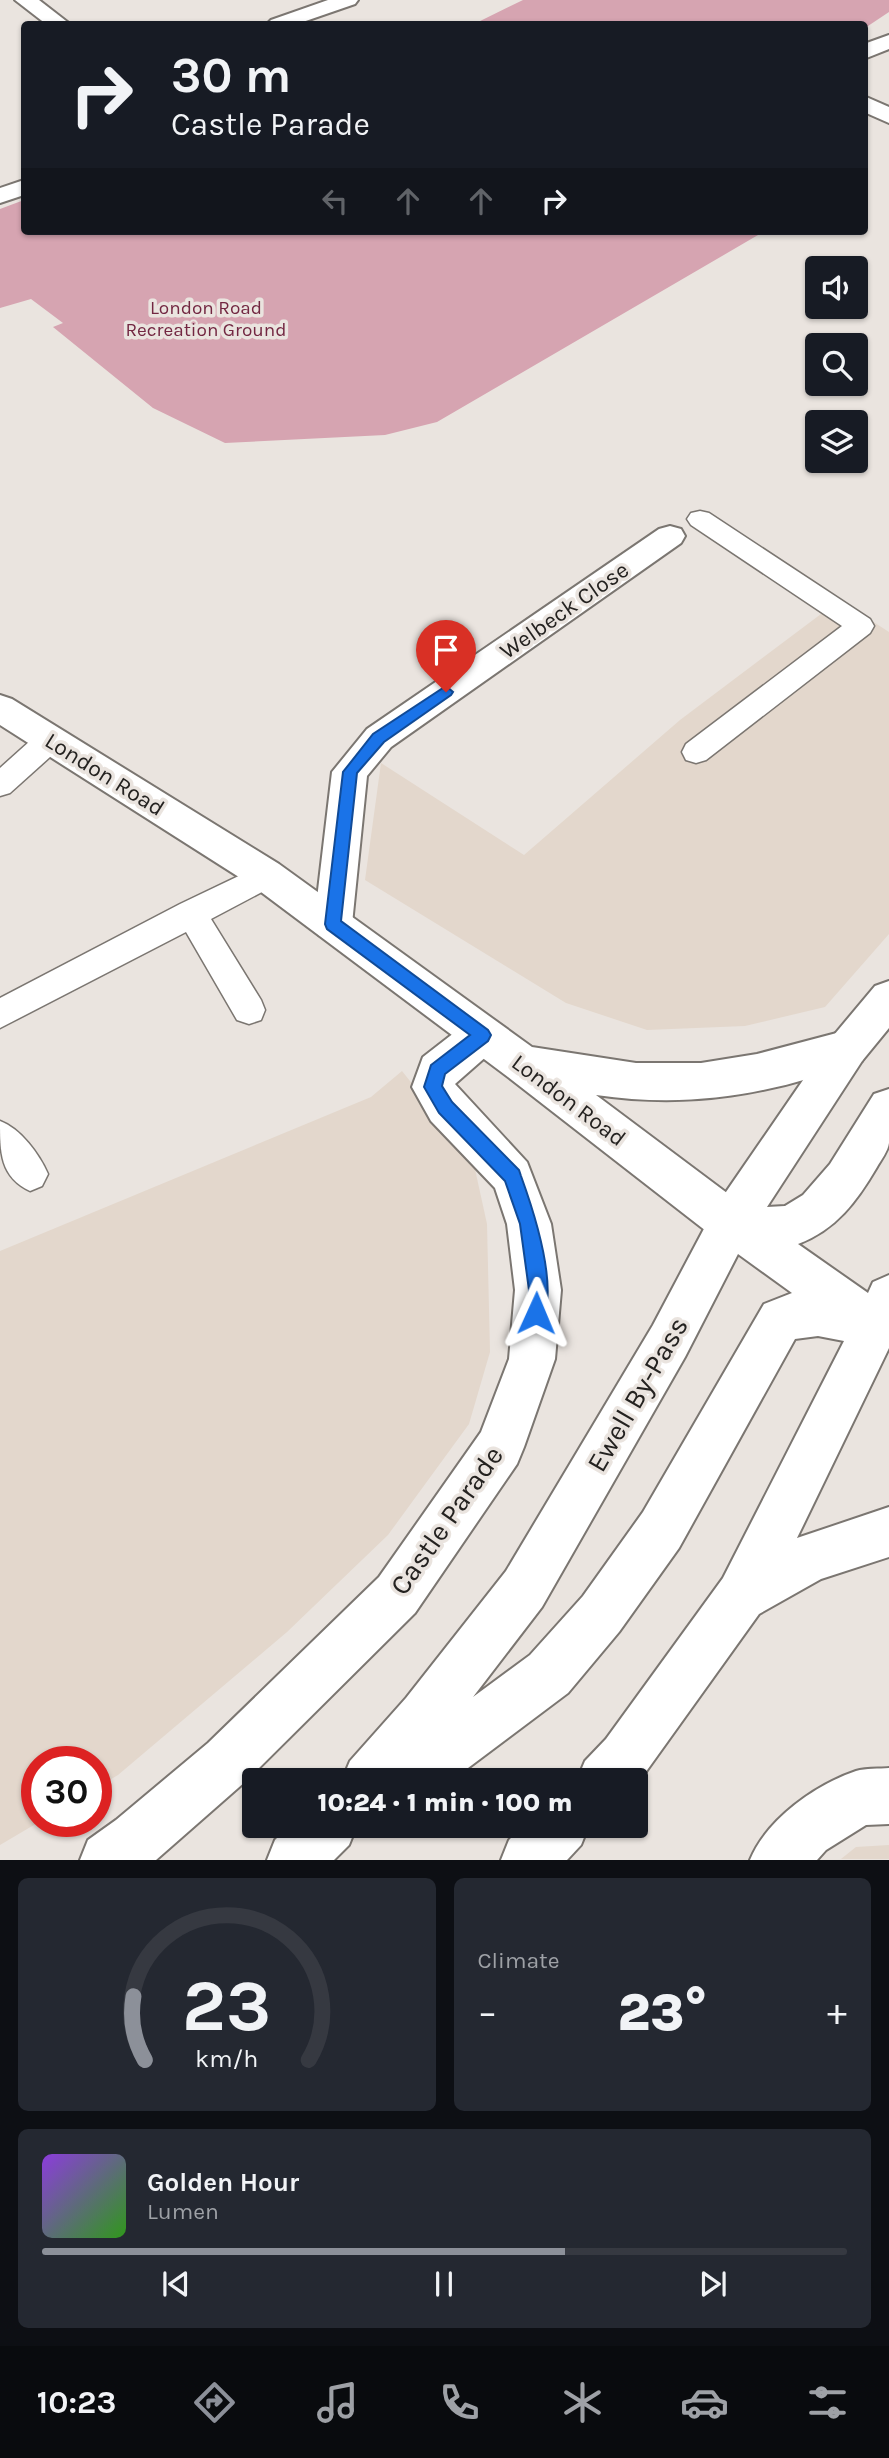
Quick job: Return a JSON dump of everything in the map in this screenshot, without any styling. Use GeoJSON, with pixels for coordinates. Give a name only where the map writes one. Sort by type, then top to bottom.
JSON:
{"type":"FeatureCollection","features":[{"type":"Feature","properties":{"kind":"main road"},"geometry":{"type":"LineString","coordinates":[[25,0],[56,21]]}},
{"type":"Feature","properties":{"kind":"main road"},"geometry":{"type":"LineString","coordinates":[[284,0],[306,15]]}},
{"type":"Feature","properties":{"kind":"main road"},"geometry":{"type":"LineString","coordinates":[[287,21],[348,0]]}},
{"type":"Feature","properties":{"kind":"main road"},"geometry":{"type":"LineString","coordinates":[[868,51],[889,41]]}},
{"type":"Feature","properties":{"kind":"main road"},"geometry":{"type":"LineString","coordinates":[[868,105],[889,116]]}},
{"type":"Feature","properties":{"kind":"main road"},"geometry":{"type":"LineString","coordinates":[[0,196],[21,188]]}},
{"type":"Feature","properties":{"kind":"main road","name":"Welbeck Close"},"geometry":{"type":"LineString","coordinates":[[333,924],[350,772],[379,738],[670,536]]}},
{"type":"Feature","properties":{"kind":"main road","name":"London Road"},"geometry":{"type":"LineString","coordinates":[[0,708],[266,875],[523,1064],[731,1223],[885,1320]]}},
{"type":"Feature","properties":{"kind":"main road","name":"Ewell By-Pass"},"geometry":{"type":"LineString","coordinates":[[380,1768],[425,1717],[524,1589],[669,1340],[731,1223],[848,1048],[889,998]]}},
{"type":"Feature","properties":{"kind":"main road","name":"Castle Parade"},"geometry":{"type":"LineString","coordinates":[[108,1860],[136,1840],[227,1762],[397,1595],[500,1447],[532,1359],[538,1290],[529,1224],[512,1176],[446,1107],[433,1087],[438,1070],[482,1035]]}},
{"type":"Feature","properties":{"kind":"main road"},"geometry":{"type":"LineString","coordinates":[[523,1064],[653,1082],[699,1082],[788,1066],[848,1048]]}},
{"type":"Feature","properties":{"kind":"main road"},"geometry":{"type":"LineString","coordinates":[[731,1223],[786,1227],[810,1217],[830,1200],[889,1108]]}},
{"type":"Feature","properties":{"kind":"main road"},"geometry":{"type":"LineString","coordinates":[[423,1768],[549,1674],[601,1614],[661,1530],[780,1320],[803,1312],[885,1320],[741,1596],[615,1768]]}},
{"type":"Feature","properties":{"kind":"main road"},"geometry":{"type":"LineString","coordinates":[[741,1596],[778,1570],[812,1555],[889,1532]]}},
{"type":"Feature","properties":{"kind":"main road"},"geometry":{"type":"LineString","coordinates":[[778,1860],[806,1830],[859,1798],[889,1796]]}},
{"type":"Feature","properties":{"kind":"main road"},"geometry":{"type":"LineString","coordinates":[[529,1860],[549,1838]]}},
{"type":"Feature","properties":{"kind":"lane"},"geometry":{"type":"LineString","coordinates":[[670,536],[698,513],[861,626],[696,752]]}},
{"type":"Feature","properties":{"kind":"lane"},"geometry":{"type":"LineString","coordinates":[[0,785],[50,740]]}},
{"type":"Feature","properties":{"kind":"lane"},"geometry":{"type":"LineString","coordinates":[[0,1014],[266,875]]}},
{"type":"Feature","properties":{"kind":"lane"},"geometry":{"type":"LineString","coordinates":[[191,913],[249,1010]]}},
{"type":"Feature","properties":{"kind":"lane"},"geometry":{"type":"LineString","coordinates":[[0,1137],[30,1174]]}},
{"type":"Feature","properties":{"kind":"shaded area"},"geometry":{"type":"Polygon","coordinates":[[[773,557],[889,632],[889,934],[825,1007],[745,1026],[647,1030],[566,1003],[365,880],[381,763],[524,855],[680,720],[825,611],[773,557]]]}},
{"type":"Feature","properties":{"kind":"shaded area"},"geometry":{"type":"Polygon","coordinates":[[[402,1071],[473,1160],[487,1224],[490,1352],[469,1424],[388,1535],[287,1632],[118,1775],[112,1779],[112,1746],[21,1746],[21,1833],[0,1845],[0,1251],[371,1097],[402,1071]]]}},
{"type":"Feature","properties":{"kind":"shaded area"},"geometry":{"type":"Polygon","coordinates":[[[889,1845],[889,1859],[841,1859],[856,1847],[889,1845]]]}},
{"type":"Feature","properties":{"kind":"green space"},"geometry":{"type":"Polygon","coordinates":[[[523,0],[889,0],[889,12],[868,26],[868,21],[480,21],[523,0]]]}},
{"type":"Feature","properties":{"kind":"green space","name":"London Road Recreation Ground"},"geometry":{"type":"Polygon","coordinates":[[[21,201],[21,235],[758,235],[437,422],[385,435],[225,443],[153,408],[53,327],[63,323],[31,299],[0,308],[0,209],[21,201]]]}},
{"type":"Feature","properties":{"kind":"route"},"geometry":{"type":"LineString","coordinates":[[446,692],[379,738],[350,772],[333,924],[482,1035],[438,1070],[433,1087],[446,1107],[512,1176],[529,1224],[538,1290],[536,1313]]}}]}
